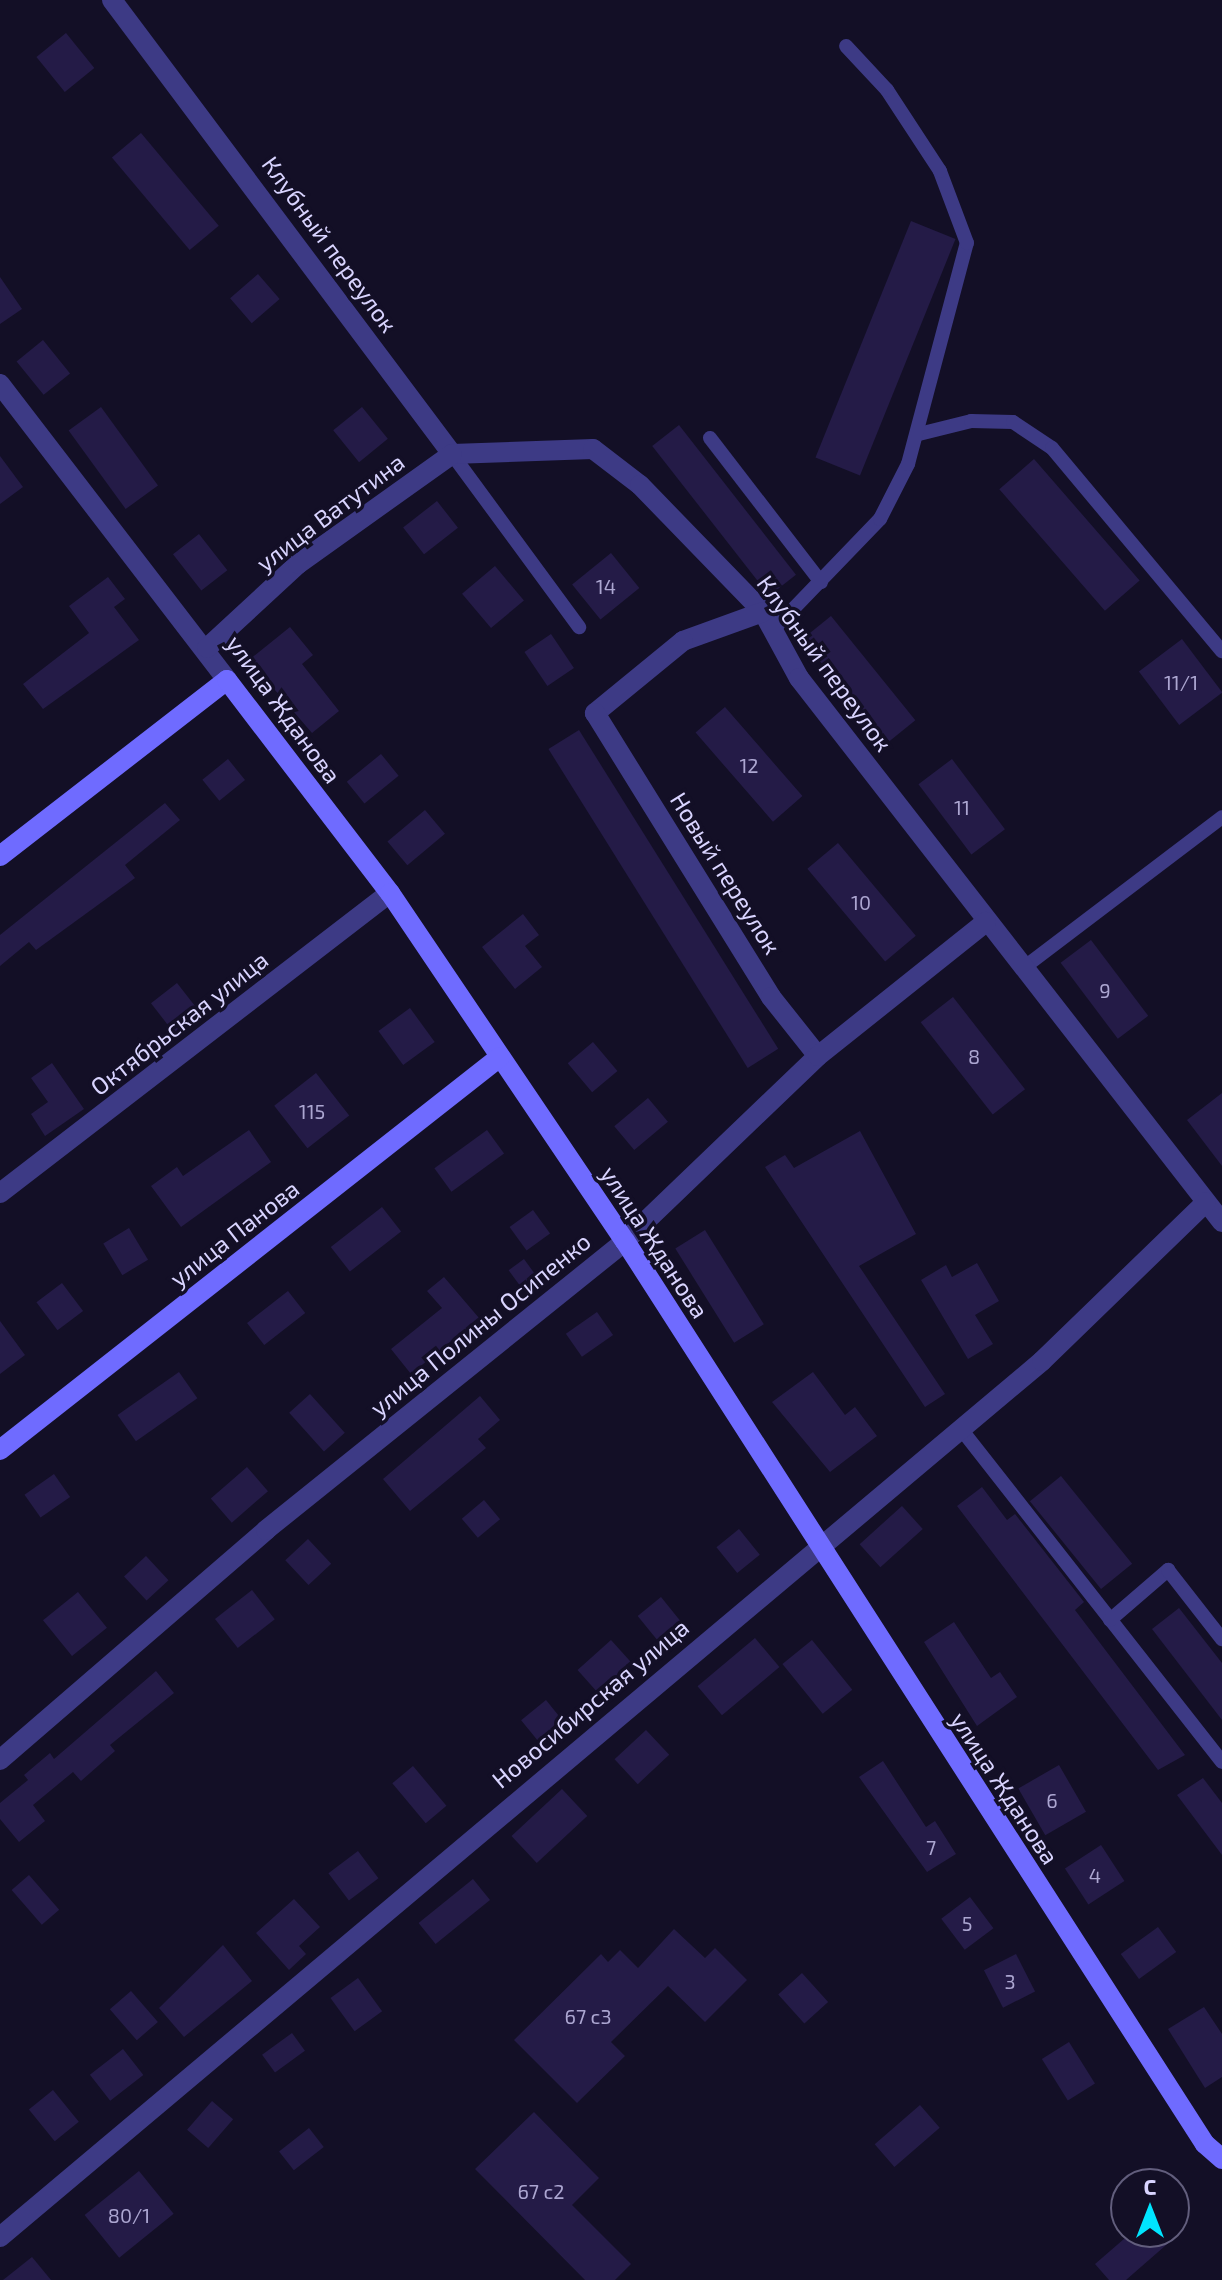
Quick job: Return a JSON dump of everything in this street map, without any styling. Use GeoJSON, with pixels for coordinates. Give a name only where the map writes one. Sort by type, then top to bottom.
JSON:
{"type":"FeatureCollection","features":[{"type":"Feature","properties":{"kind":"main road"},"geometry":{"type":"LineString","coordinates":[[0,856],[227,680]]}},
{"type":"Feature","properties":{"kind":"main road","name":"улица Жданова"},"geometry":{"type":"LineString","coordinates":[[227,680],[390,893],[625,1241],[816,1545],[1205,2144],[1222,2159]]}},
{"type":"Feature","properties":{"kind":"main road","name":"улица Панова"},"geometry":{"type":"LineString","coordinates":[[0,1450],[500,1057]]}},
{"type":"Feature","properties":{"kind":"street","name":"Клубный переулок"},"geometry":{"type":"LineString","coordinates":[[112,0],[452,454],[593,449],[640,485],[763,612],[799,678],[1022,969],[1222,1222]]}},
{"type":"Feature","properties":{"kind":"street","name":"улица Жданова"},"geometry":{"type":"LineString","coordinates":[[4,396],[207,648],[227,680]]}},
{"type":"Feature","properties":{"kind":"street","name":"улица Ватутина"},"geometry":{"type":"LineString","coordinates":[[207,648],[298,564],[452,454]]}},
{"type":"Feature","properties":{"kind":"street","name":"Новый переулок"},"geometry":{"type":"LineString","coordinates":[[763,612],[683,641],[595,713],[771,997],[818,1056]]}},
{"type":"Feature","properties":{"kind":"street","name":"Октябрьская улица"},"geometry":{"type":"LineString","coordinates":[[0,1193],[390,893]]}},
{"type":"Feature","properties":{"kind":"street","name":"улица Полины Осипенко"},"geometry":{"type":"LineString","coordinates":[[0,1760],[266,1530],[625,1241],[818,1056],[986,922]]}},
{"type":"Feature","properties":{"kind":"street","name":"Новосибирская улица"},"geometry":{"type":"LineString","coordinates":[[0,2237],[816,1545],[961,1429],[1121,1291],[1206,1202]]}},
{"type":"Feature","properties":{"kind":"lane"},"geometry":{"type":"LineString","coordinates":[[773,630],[880,519],[919,434],[967,243],[940,171],[887,90],[846,46]]}},
{"type":"Feature","properties":{"kind":"lane"},"geometry":{"type":"LineString","coordinates":[[919,434],[971,421],[1013,422],[1052,448],[1222,651]]}},
{"type":"Feature","properties":{"kind":"lane"},"geometry":{"type":"LineString","coordinates":[[710,438],[821,582]]}},
{"type":"Feature","properties":{"kind":"lane"},"geometry":{"type":"LineString","coordinates":[[452,454],[579,627]]}},
{"type":"Feature","properties":{"kind":"lane"},"geometry":{"type":"LineString","coordinates":[[1022,969],[1222,817]]}},
{"type":"Feature","properties":{"kind":"lane"},"geometry":{"type":"LineString","coordinates":[[961,1429],[1222,1762]]}},
{"type":"Feature","properties":{"kind":"lane"},"geometry":{"type":"LineString","coordinates":[[1110,1620],[1168,1570],[1222,1639]]}},
{"type":"Feature","properties":{"kind":"building"},"geometry":{"type":"Polygon","coordinates":[[[66,33],[94,68],[65,92],[36,57],[66,33]]]}},
{"type":"Feature","properties":{"kind":"building"},"geometry":{"type":"Polygon","coordinates":[[[141,133],[219,226],[190,250],[112,157],[141,133]]]}},
{"type":"Feature","properties":{"kind":"building"},"geometry":{"type":"Polygon","coordinates":[[[911,221],[956,239],[860,475],[815,457],[911,221]]]}},
{"type":"Feature","properties":{"kind":"building"},"geometry":{"type":"Polygon","coordinates":[[[258,274],[280,299],[252,323],[230,298],[258,274]]]}},
{"type":"Feature","properties":{"kind":"building"},"geometry":{"type":"Polygon","coordinates":[[[0,277],[22,309],[0,324],[0,277]]]}},
{"type":"Feature","properties":{"kind":"building"},"geometry":{"type":"Polygon","coordinates":[[[43,340],[70,373],[44,395],[17,361],[43,340]]]}},
{"type":"Feature","properties":{"kind":"building"},"geometry":{"type":"Polygon","coordinates":[[[101,407],[158,485],[126,509],[69,431],[101,407]]]}},
{"type":"Feature","properties":{"kind":"building"},"geometry":{"type":"Polygon","coordinates":[[[362,407],[388,439],[359,462],[333,430],[362,407]]]}},
{"type":"Feature","properties":{"kind":"building"},"geometry":{"type":"Polygon","coordinates":[[[679,425],[796,575],[769,596],[652,446],[679,425]]]}},
{"type":"Feature","properties":{"kind":"building"},"geometry":{"type":"Polygon","coordinates":[[[0,456],[23,487],[0,504],[0,456]]]}},
{"type":"Feature","properties":{"kind":"building"},"geometry":{"type":"Polygon","coordinates":[[[1034,459],[1140,581],[1105,611],[999,489],[1034,459]]]}},
{"type":"Feature","properties":{"kind":"building"},"geometry":{"type":"Polygon","coordinates":[[[437,501],[458,528],[424,554],[403,527],[437,501]]]}},
{"type":"Feature","properties":{"kind":"building"},"geometry":{"type":"Polygon","coordinates":[[[199,534],[227,570],[201,591],[173,554],[199,534]]]}},
{"type":"Feature","properties":{"kind":"building"},"geometry":{"type":"Polygon","coordinates":[[[611,553],[639,588],[600,619],[572,584],[611,553]]]}},
{"type":"Feature","properties":{"kind":"building"},"geometry":{"type":"Polygon","coordinates":[[[495,566],[524,600],[491,628],[462,594],[495,566]]]}},
{"type":"Feature","properties":{"kind":"building"},"geometry":{"type":"Polygon","coordinates":[[[108,577],[125,599],[114,607],[139,640],[43,709],[23,684],[89,633],[69,606],[108,577]]]}},
{"type":"Feature","properties":{"kind":"building"},"geometry":{"type":"Polygon","coordinates":[[[831,616],[915,720],[887,743],[802,639],[831,616]]]}},
{"type":"Feature","properties":{"kind":"building"},"geometry":{"type":"Polygon","coordinates":[[[290,627],[313,655],[302,664],[339,711],[312,733],[249,660],[290,627]]]}},
{"type":"Feature","properties":{"kind":"building"},"geometry":{"type":"Polygon","coordinates":[[[551,634],[574,668],[547,686],[524,652],[551,634]]]}},
{"type":"Feature","properties":{"kind":"building"},"geometry":{"type":"Polygon","coordinates":[[[1182,639],[1222,693],[1179,725],[1139,671],[1182,639]]]}},
{"type":"Feature","properties":{"kind":"building"},"geometry":{"type":"Polygon","coordinates":[[[725,707],[802,796],[773,822],[696,733],[725,707]]]}},
{"type":"Feature","properties":{"kind":"building"},"geometry":{"type":"Polygon","coordinates":[[[579,730],[778,1049],[748,1068],[548,749],[579,730]]]}},
{"type":"Feature","properties":{"kind":"building"},"geometry":{"type":"Polygon","coordinates":[[[381,754],[399,776],[364,803],[347,782],[381,754]]]}},
{"type":"Feature","properties":{"kind":"building"},"geometry":{"type":"Polygon","coordinates":[[[228,759],[245,780],[219,801],[202,780],[228,759]]]}},
{"type":"Feature","properties":{"kind":"building"},"geometry":{"type":"Polygon","coordinates":[[[952,759],[1005,829],[971,855],[918,784],[952,759]]]}},
{"type":"Feature","properties":{"kind":"building"},"geometry":{"type":"Polygon","coordinates":[[[165,803],[180,820],[125,865],[135,878],[36,950],[29,942],[0,966],[0,935],[165,803]]]}},
{"type":"Feature","properties":{"kind":"building"},"geometry":{"type":"Polygon","coordinates":[[[425,810],[445,834],[407,865],[387,841],[425,810]]]}},
{"type":"Feature","properties":{"kind":"building"},"geometry":{"type":"Polygon","coordinates":[[[838,843],[916,936],[885,961],[807,869],[838,843]]]}},
{"type":"Feature","properties":{"kind":"building"},"geometry":{"type":"Polygon","coordinates":[[[523,914],[539,935],[525,946],[542,967],[515,989],[482,947],[523,914]]]}},
{"type":"Feature","properties":{"kind":"building"},"geometry":{"type":"Polygon","coordinates":[[[1091,940],[1148,1016],[1118,1039],[1061,963],[1091,940]]]}},
{"type":"Feature","properties":{"kind":"building"},"geometry":{"type":"Polygon","coordinates":[[[177,983],[202,1015],[176,1036],[151,1003],[177,983]]]}},
{"type":"Feature","properties":{"kind":"building"},"geometry":{"type":"Polygon","coordinates":[[[953,997],[1025,1089],[993,1114],[921,1022],[953,997]]]}},
{"type":"Feature","properties":{"kind":"building"},"geometry":{"type":"Polygon","coordinates":[[[410,1008],[435,1042],[403,1065],[378,1031],[410,1008]]]}},
{"type":"Feature","properties":{"kind":"building"},"geometry":{"type":"Polygon","coordinates":[[[593,1042],[617,1071],[592,1092],[568,1063],[593,1042]]]}},
{"type":"Feature","properties":{"kind":"building"},"geometry":{"type":"Polygon","coordinates":[[[52,1063],[84,1109],[45,1136],[31,1114],[48,1102],[31,1078],[52,1063]]]}},
{"type":"Feature","properties":{"kind":"building"},"geometry":{"type":"Polygon","coordinates":[[[316,1073],[349,1116],[307,1148],[274,1106],[316,1073]]]}},
{"type":"Feature","properties":{"kind":"building"},"geometry":{"type":"Polygon","coordinates":[[[1222,1093],[1222,1166],[1187,1120],[1222,1093]]]}},
{"type":"Feature","properties":{"kind":"building"},"geometry":{"type":"Polygon","coordinates":[[[648,1098],[668,1122],[634,1150],[614,1126],[648,1098]]]}},
{"type":"Feature","properties":{"kind":"building"},"geometry":{"type":"Polygon","coordinates":[[[249,1130],[271,1162],[181,1227],[151,1186],[177,1167],[183,1176],[249,1130]]]}},
{"type":"Feature","properties":{"kind":"building"},"geometry":{"type":"Polygon","coordinates":[[[487,1130],[504,1153],[451,1192],[434,1168],[487,1130]]]}},
{"type":"Feature","properties":{"kind":"building"},"geometry":{"type":"Polygon","coordinates":[[[860,1131],[916,1234],[859,1266],[945,1394],[925,1407],[765,1167],[785,1155],[794,1168],[860,1131]]]}},
{"type":"Feature","properties":{"kind":"building"},"geometry":{"type":"Polygon","coordinates":[[[382,1207],[401,1231],[350,1271],[331,1247],[382,1207]]]}},
{"type":"Feature","properties":{"kind":"building"},"geometry":{"type":"Polygon","coordinates":[[[533,1210],[550,1233],[527,1251],[510,1227],[533,1210]]]}},
{"type":"Feature","properties":{"kind":"building"},"geometry":{"type":"Polygon","coordinates":[[[129,1228],[148,1260],[122,1275],[103,1243],[129,1228]]]}},
{"type":"Feature","properties":{"kind":"building"},"geometry":{"type":"Polygon","coordinates":[[[705,1230],[764,1324],[734,1343],[675,1249],[705,1230]]]}},
{"type":"Feature","properties":{"kind":"building"},"geometry":{"type":"Polygon","coordinates":[[[524,1259],[538,1278],[523,1290],[509,1270],[524,1259]]]}},
{"type":"Feature","properties":{"kind":"building"},"geometry":{"type":"Polygon","coordinates":[[[977,1263],[999,1301],[975,1315],[993,1344],[968,1359],[921,1280],[946,1265],[952,1277],[977,1263]]]}},
{"type":"Feature","properties":{"kind":"building"},"geometry":{"type":"Polygon","coordinates":[[[444,1277],[479,1318],[411,1374],[391,1349],[442,1308],[427,1291],[444,1277]]]}},
{"type":"Feature","properties":{"kind":"building"},"geometry":{"type":"Polygon","coordinates":[[[62,1283],[83,1311],[58,1330],[36,1302],[62,1283]]]}},
{"type":"Feature","properties":{"kind":"building"},"geometry":{"type":"Polygon","coordinates":[[[288,1291],[305,1313],[264,1345],[247,1323],[288,1291]]]}},
{"type":"Feature","properties":{"kind":"building"},"geometry":{"type":"Polygon","coordinates":[[[597,1312],[613,1335],[582,1357],[566,1334],[597,1312]]]}},
{"type":"Feature","properties":{"kind":"building"},"geometry":{"type":"Polygon","coordinates":[[[0,1321],[25,1355],[0,1374],[0,1321]]]}},
{"type":"Feature","properties":{"kind":"building"},"geometry":{"type":"Polygon","coordinates":[[[179,1372],[197,1398],[136,1441],[118,1415],[179,1372]]]}},
{"type":"Feature","properties":{"kind":"building"},"geometry":{"type":"Polygon","coordinates":[[[813,1372],[845,1415],[855,1407],[877,1436],[830,1472],[772,1402],[813,1372]]]}},
{"type":"Feature","properties":{"kind":"building"},"geometry":{"type":"Polygon","coordinates":[[[310,1394],[345,1433],[324,1451],[289,1413],[310,1394]]]}},
{"type":"Feature","properties":{"kind":"building"},"geometry":{"type":"Polygon","coordinates":[[[480,1396],[500,1420],[478,1439],[486,1448],[410,1511],[383,1479],[480,1396]]]}},
{"type":"Feature","properties":{"kind":"building"},"geometry":{"type":"Polygon","coordinates":[[[247,1467],[268,1491],[232,1523],[211,1498],[247,1467]]]}},
{"type":"Feature","properties":{"kind":"building"},"geometry":{"type":"Polygon","coordinates":[[[54,1474],[70,1497],[41,1518],[25,1495],[54,1474]]]}},
{"type":"Feature","properties":{"kind":"building"},"geometry":{"type":"Polygon","coordinates":[[[1061,1476],[1132,1564],[1101,1589],[1030,1501],[1061,1476]]]}},
{"type":"Feature","properties":{"kind":"building"},"geometry":{"type":"Polygon","coordinates":[[[982,1487],[1007,1520],[1015,1514],[1084,1602],[1075,1610],[1185,1755],[1158,1770],[957,1506],[982,1487]]]}},
{"type":"Feature","properties":{"kind":"building"},"geometry":{"type":"Polygon","coordinates":[[[484,1500],[500,1519],[478,1538],[462,1519],[484,1500]]]}},
{"type":"Feature","properties":{"kind":"building"},"geometry":{"type":"Polygon","coordinates":[[[902,1506],[923,1529],[880,1567],[860,1544],[902,1506]]]}},
{"type":"Feature","properties":{"kind":"building"},"geometry":{"type":"Polygon","coordinates":[[[739,1529],[760,1555],[737,1573],[716,1547],[739,1529]]]}},
{"type":"Feature","properties":{"kind":"building"},"geometry":{"type":"Polygon","coordinates":[[[308,1539],[331,1564],[309,1585],[285,1560],[308,1539]]]}},
{"type":"Feature","properties":{"kind":"building"},"geometry":{"type":"Polygon","coordinates":[[[146,1556],[169,1580],[147,1601],[124,1576],[146,1556]]]}},
{"type":"Feature","properties":{"kind":"building"},"geometry":{"type":"Polygon","coordinates":[[[252,1590],[275,1619],[238,1648],[215,1619],[252,1590]]]}},
{"type":"Feature","properties":{"kind":"building"},"geometry":{"type":"Polygon","coordinates":[[[78,1592],[107,1628],[72,1656],[43,1620],[78,1592]]]}},
{"type":"Feature","properties":{"kind":"building"},"geometry":{"type":"Polygon","coordinates":[[[661,1597],[682,1623],[658,1642],[638,1616],[661,1597]]]}},
{"type":"Feature","properties":{"kind":"building"},"geometry":{"type":"Polygon","coordinates":[[[1179,1608],[1222,1663],[1222,1720],[1152,1629],[1179,1608]]]}},
{"type":"Feature","properties":{"kind":"building"},"geometry":{"type":"Polygon","coordinates":[[[954,1622],[991,1678],[1000,1672],[1017,1697],[977,1726],[924,1642],[954,1622]]]}},
{"type":"Feature","properties":{"kind":"building"},"geometry":{"type":"Polygon","coordinates":[[[755,1638],[779,1667],[722,1715],[698,1686],[755,1638]]]}},
{"type":"Feature","properties":{"kind":"building"},"geometry":{"type":"Polygon","coordinates":[[[611,1640],[632,1663],[598,1693],[578,1670],[611,1640]]]}},
{"type":"Feature","properties":{"kind":"building"},"geometry":{"type":"Polygon","coordinates":[[[812,1640],[852,1690],[823,1714],[782,1664],[812,1640]]]}},
{"type":"Feature","properties":{"kind":"building"},"geometry":{"type":"Polygon","coordinates":[[[156,1671],[174,1693],[110,1745],[115,1751],[81,1781],[73,1772],[33,1805],[45,1821],[19,1842],[0,1819],[0,1803],[28,1780],[24,1775],[50,1753],[54,1759],[156,1671]]]}},
{"type":"Feature","properties":{"kind":"building"},"geometry":{"type":"Polygon","coordinates":[[[546,1700],[562,1720],[537,1740],[521,1720],[546,1700]]]}},
{"type":"Feature","properties":{"kind":"building"},"geometry":{"type":"Polygon","coordinates":[[[646,1730],[669,1755],[638,1784],[615,1759],[646,1730]]]}},
{"type":"Feature","properties":{"kind":"building"},"geometry":{"type":"Polygon","coordinates":[[[883,1761],[926,1827],[935,1821],[956,1854],[927,1872],[859,1777],[883,1761]]]}},
{"type":"Feature","properties":{"kind":"building"},"geometry":{"type":"Polygon","coordinates":[[[1059,1765],[1086,1812],[1045,1835],[1018,1788],[1059,1765]]]}},
{"type":"Feature","properties":{"kind":"building"},"geometry":{"type":"Polygon","coordinates":[[[413,1766],[446,1806],[426,1823],[392,1783],[413,1766]]]}},
{"type":"Feature","properties":{"kind":"building"},"geometry":{"type":"Polygon","coordinates":[[[1203,1778],[1222,1803],[1222,1855],[1177,1795],[1203,1778]]]}},
{"type":"Feature","properties":{"kind":"building"},"geometry":{"type":"Polygon","coordinates":[[[562,1789],[587,1816],[537,1863],[512,1836],[562,1789]]]}},
{"type":"Feature","properties":{"kind":"building"},"geometry":{"type":"Polygon","coordinates":[[[1101,1845],[1124,1881],[1088,1904],[1065,1868],[1101,1845]]]}},
{"type":"Feature","properties":{"kind":"building"},"geometry":{"type":"Polygon","coordinates":[[[358,1851],[378,1878],[349,1900],[328,1873],[358,1851]]]}},
{"type":"Feature","properties":{"kind":"building"},"geometry":{"type":"Polygon","coordinates":[[[29,1875],[59,1910],[42,1925],[12,1890],[29,1875]]]}},
{"type":"Feature","properties":{"kind":"building"},"geometry":{"type":"Polygon","coordinates":[[[473,1879],[490,1900],[436,1944],[419,1923],[473,1879]]]}},
{"type":"Feature","properties":{"kind":"building"},"geometry":{"type":"Polygon","coordinates":[[[970,1897],[993,1928],[965,1950],[941,1919],[970,1897]]]}},
{"type":"Feature","properties":{"kind":"building"},"geometry":{"type":"Polygon","coordinates":[[[294,1899],[320,1927],[299,1946],[306,1954],[289,1970],[256,1933],[294,1899]]]}},
{"type":"Feature","properties":{"kind":"building"},"geometry":{"type":"Polygon","coordinates":[[[1158,1927],[1176,1952],[1139,1979],[1121,1954],[1158,1927]]]}},
{"type":"Feature","properties":{"kind":"building"},"geometry":{"type":"Polygon","coordinates":[[[674,1929],[705,1958],[715,1948],[747,1980],[705,2022],[668,1986],[611,2042],[625,2056],[577,2103],[514,2040],[601,1954],[608,1962],[620,1950],[638,1968],[674,1929]]]}},
{"type":"Feature","properties":{"kind":"building"},"geometry":{"type":"Polygon","coordinates":[[[223,1945],[252,1981],[184,2037],[159,2008],[223,1945]]]}},
{"type":"Feature","properties":{"kind":"building"},"geometry":{"type":"Polygon","coordinates":[[[1016,1954],[1035,1991],[1003,2008],[984,1970],[1016,1954]]]}},
{"type":"Feature","properties":{"kind":"building"},"geometry":{"type":"Polygon","coordinates":[[[802,1973],[828,2002],[804,2023],[778,1994],[802,1973]]]}},
{"type":"Feature","properties":{"kind":"building"},"geometry":{"type":"Polygon","coordinates":[[[358,1978],[382,2011],[355,2031],[330,1998],[358,1978]]]}},
{"type":"Feature","properties":{"kind":"building"},"geometry":{"type":"Polygon","coordinates":[[[131,1991],[158,2022],[137,2040],[110,2009],[131,1991]]]}},
{"type":"Feature","properties":{"kind":"building"},"geometry":{"type":"Polygon","coordinates":[[[1204,2007],[1222,2034],[1222,2077],[1205,2088],[1168,2029],[1204,2007]]]}},
{"type":"Feature","properties":{"kind":"building"},"geometry":{"type":"Polygon","coordinates":[[[292,2033],[305,2051],[275,2073],[262,2055],[292,2033]]]}},
{"type":"Feature","properties":{"kind":"building"},"geometry":{"type":"Polygon","coordinates":[[[1069,2042],[1095,2084],[1068,2101],[1042,2059],[1069,2042]]]}},
{"type":"Feature","properties":{"kind":"building"},"geometry":{"type":"Polygon","coordinates":[[[123,2049],[143,2075],[110,2101],[90,2075],[123,2049]]]}},
{"type":"Feature","properties":{"kind":"building"},"geometry":{"type":"Polygon","coordinates":[[[53,2090],[79,2122],[55,2141],[29,2110],[53,2090]]]}},
{"type":"Feature","properties":{"kind":"building"},"geometry":{"type":"Polygon","coordinates":[[[212,2101],[233,2119],[208,2148],[187,2130],[212,2101]]]}},
{"type":"Feature","properties":{"kind":"building"},"geometry":{"type":"Polygon","coordinates":[[[920,2105],[940,2128],[894,2167],[875,2144],[920,2105]]]}},
{"type":"Feature","properties":{"kind":"building"},"geometry":{"type":"Polygon","coordinates":[[[534,2112],[599,2178],[572,2205],[631,2264],[615,2280],[585,2280],[475,2169],[534,2112]]]}},
{"type":"Feature","properties":{"kind":"building"},"geometry":{"type":"Polygon","coordinates":[[[309,2128],[324,2147],[294,2170],[279,2151],[309,2128]]]}},
{"type":"Feature","properties":{"kind":"building"},"geometry":{"type":"Polygon","coordinates":[[[139,2171],[174,2214],[119,2258],[85,2215],[139,2171]]]}},
{"type":"Feature","properties":{"kind":"building"},"geometry":{"type":"Polygon","coordinates":[[[1114,2248],[1163,2248],[1126,2280],[1109,2280],[1095,2264],[1114,2248]]]}},
{"type":"Feature","properties":{"kind":"building"},"geometry":{"type":"Polygon","coordinates":[[[32,2257],[51,2280],[3,2280],[32,2257]]]}}]}
